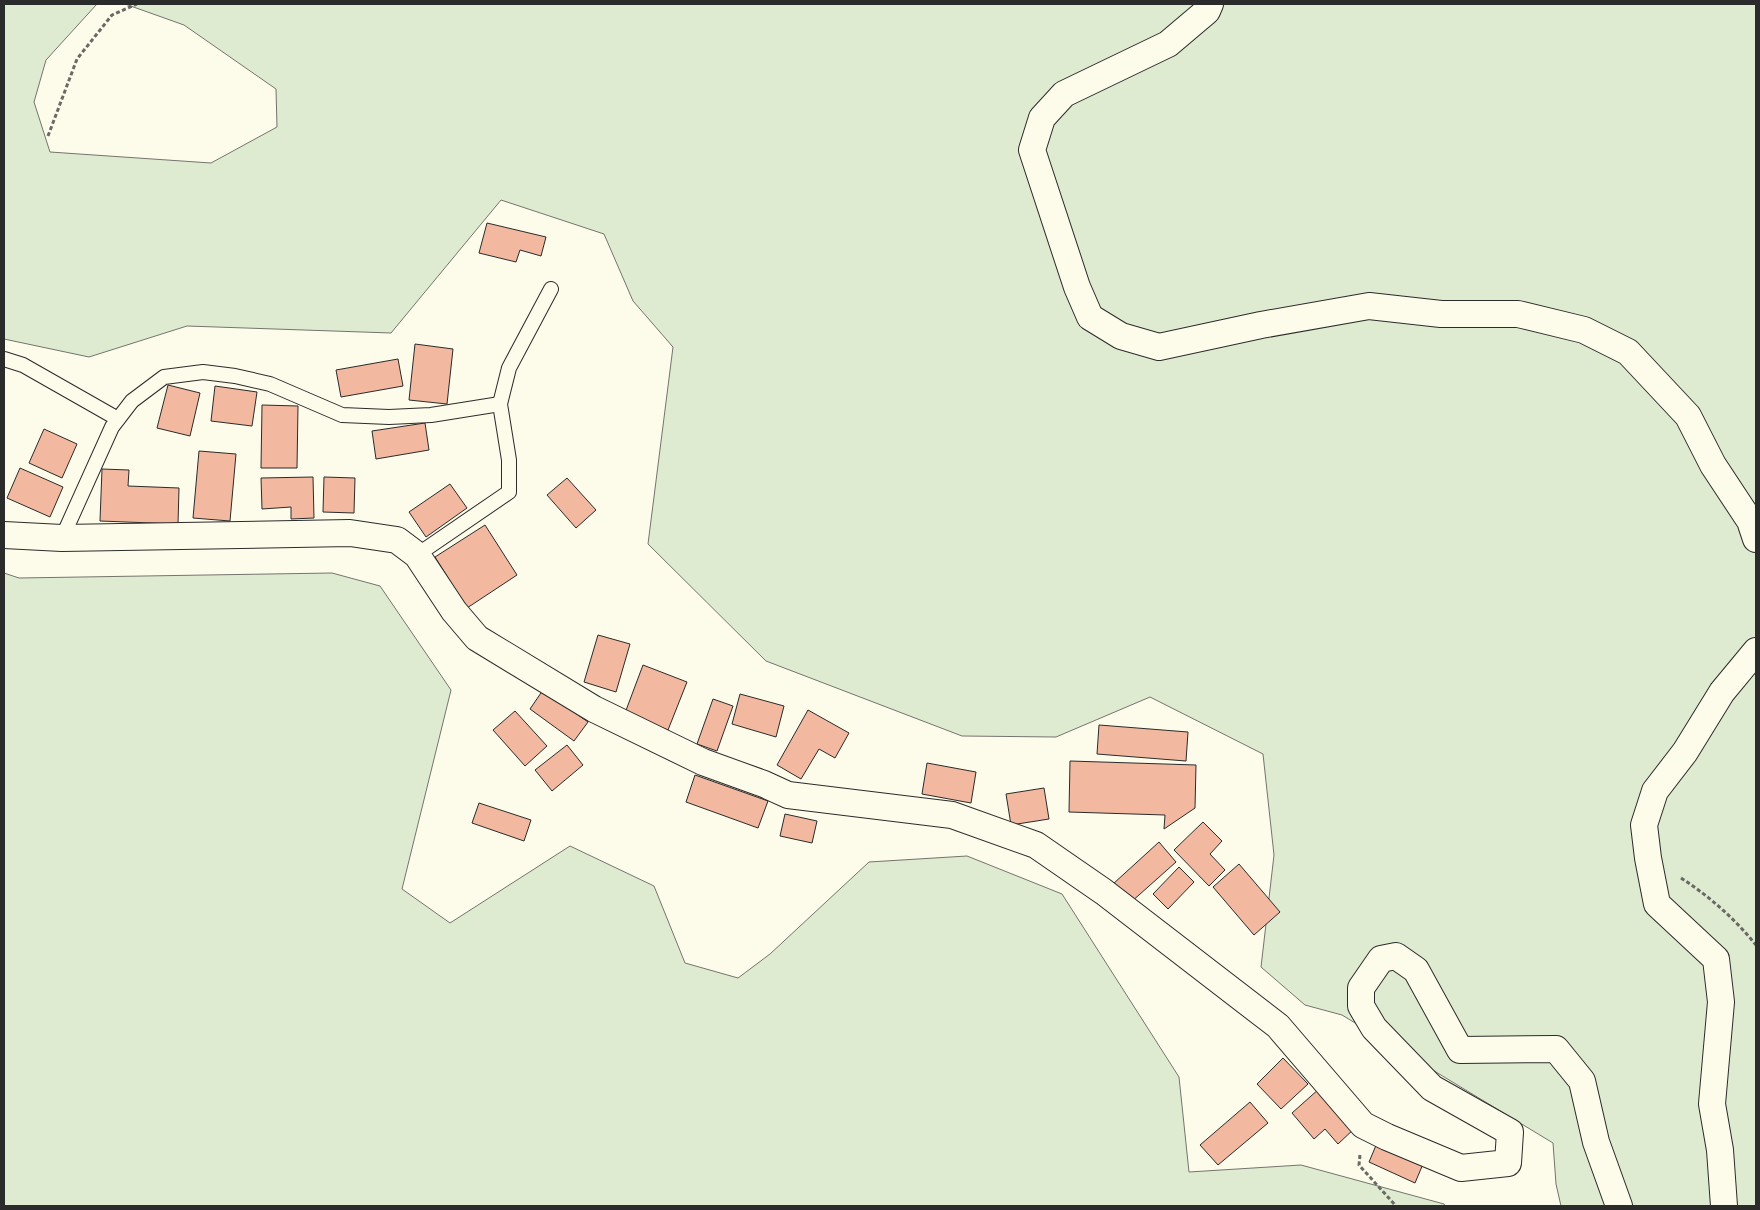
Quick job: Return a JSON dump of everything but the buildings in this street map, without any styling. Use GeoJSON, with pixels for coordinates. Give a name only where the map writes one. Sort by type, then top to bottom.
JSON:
{"type":"FeatureCollection","features":[{"type":"Feature","properties":{"kind":"street"},"geometry":{"type":"LineString","coordinates":[[1210,4],[1207,11],[1168,44],[1064,94],[1042,118],[1032,150],[1077,287],[1090,317],[1121,336],[1159,347],[1261,325],[1369,306],[1441,314],[1518,314],[1584,330],[1628,352],[1688,416],[1713,465],[1750,521],[1756,539]]}},
{"type":"Feature","properties":{"kind":"street"},"geometry":{"type":"LineString","coordinates":[[4,535],[62,538],[350,533],[397,540],[417,555],[454,611],[477,638],[594,709],[703,762],[764,784],[788,796],[952,815],[1036,845],[1104,892],[1278,1026],[1363,1125],[1461,1168],[1508,1163],[1510,1132],[1432,1088],[1374,1028],[1361,1006],[1361,988],[1369,976],[1381,959],[1396,956],[1416,970],[1460,1050],[1556,1049],[1582,1081],[1596,1142],[1619,1206]]}},
{"type":"Feature","properties":{"kind":"street"},"geometry":{"type":"LineString","coordinates":[[1724,1206],[1720,1150],[1712,1104],[1721,1002],[1716,959],[1657,904],[1644,825],[1655,790],[1685,752],[1722,692],[1756,651]]}},
{"type":"Feature","properties":{"kind":"lane"},"geometry":{"type":"LineString","coordinates":[[417,555],[509,492],[509,460],[500,404],[509,368],[551,290]]}},
{"type":"Feature","properties":{"kind":"lane"},"geometry":{"type":"LineString","coordinates":[[4,359],[23,365],[118,419]]}},
{"type":"Feature","properties":{"kind":"lane"},"geometry":{"type":"LineString","coordinates":[[62,538],[108,436],[118,419],[132,401],[164,377],[202,372],[235,376],[270,384],[342,415],[431,416],[500,404]]}},
{"type":"Feature","properties":{"kind":"path"},"geometry":{"type":"LineString","coordinates":[[48,136],[77,59],[112,15],[137,4]]}},
{"type":"Feature","properties":{"kind":"path"},"geometry":{"type":"LineString","coordinates":[[1648,858],[1692,885],[1740,925],[1756,945]]}},
{"type":"Feature","properties":{"kind":"path"},"geometry":{"type":"LineString","coordinates":[[1363,1125],[1359,1165],[1396,1206]]}},
{"type":"Feature","properties":{"kind":"green space"},"geometry":{"type":"Polygon","coordinates":[[[4,4],[97,4],[46,60],[34,102],[50,152],[211,163],[277,127],[276,89],[184,25],[125,4],[1756,4],[1756,1206],[1561,1206],[1556,1184],[1553,1143],[1342,1015],[1305,1005],[1261,967],[1274,855],[1263,754],[1150,697],[1056,737],[962,736],[766,661],[648,544],[673,347],[633,301],[604,234],[501,200],[391,333],[187,326],[89,357],[4,339],[4,4]]]}},
{"type":"Feature","properties":{"kind":"green space"},"geometry":{"type":"Polygon","coordinates":[[[4,573],[19,578],[332,573],[380,586],[451,690],[402,889],[450,923],[570,846],[654,886],[685,963],[738,978],[770,954],[869,862],[967,856],[1062,894],[1179,1077],[1189,1172],[1301,1165],[1444,1204],[1445,1206],[4,1206],[4,573]]]}}]}
